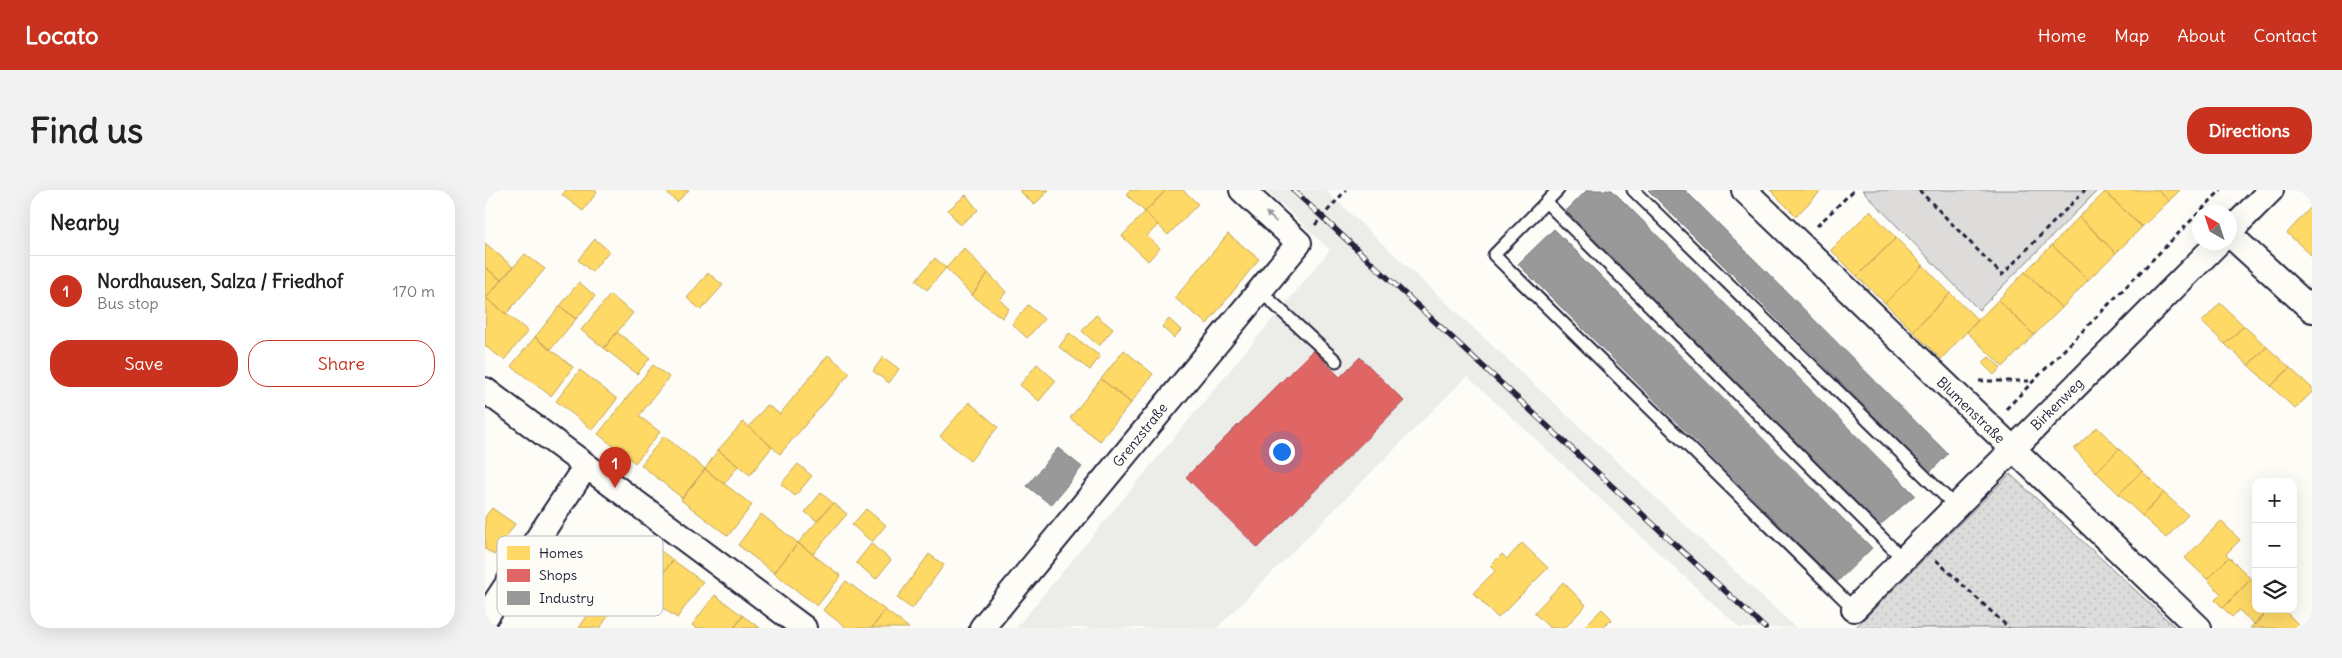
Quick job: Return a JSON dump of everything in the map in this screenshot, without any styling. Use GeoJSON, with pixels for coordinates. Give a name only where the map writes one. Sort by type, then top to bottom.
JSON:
{"type":"FeatureCollection","features":[{"type":"Feature","properties":{"kind":"street"},"geometry":{"type":"LineString","coordinates":[[1242,190],[1299,243]]}},
{"type":"Feature","properties":{"kind":"street","name":"Blumenstraße"},"geometry":{"type":"LineString","coordinates":[[1744,190],[2199,628]]}},
{"type":"Feature","properties":{"kind":"street"},"geometry":{"type":"LineString","coordinates":[[2237,225],[2271,190]]}},
{"type":"Feature","properties":{"kind":"street"},"geometry":{"type":"LineString","coordinates":[[2237,240],[2312,310]]}},
{"type":"Feature","properties":{"kind":"street","name":"Grenzstraße"},"geometry":{"type":"LineString","coordinates":[[982,628],[1299,243]]}},
{"type":"Feature","properties":{"kind":"street","name":"Birkenweg"},"geometry":{"type":"LineString","coordinates":[[1854,609],[2211,250]]}},
{"type":"Feature","properties":{"kind":"street"},"geometry":{"type":"LineString","coordinates":[[485,390],[804,628]]}},
{"type":"Feature","properties":{"kind":"street"},"geometry":{"type":"LineString","coordinates":[[539,536],[586,466]]}},
{"type":"Feature","properties":{"kind":"street"},"geometry":{"type":"LineString","coordinates":[[485,618],[497,600]]}},
{"type":"Feature","properties":{"kind":"lane"},"geometry":{"type":"LineString","coordinates":[[1558,190],[1495,255],[1854,609]]}},
{"type":"Feature","properties":{"kind":"lane"},"geometry":{"type":"LineString","coordinates":[[1633,190],[1955,506]]}},
{"type":"Feature","properties":{"kind":"lane"},"geometry":{"type":"LineString","coordinates":[[1546,202],[1911,551]]}},
{"type":"Feature","properties":{"kind":"lane"},"geometry":{"type":"LineString","coordinates":[[1260,291],[1336,361]]}},
{"type":"Feature","properties":{"kind":"path"},"geometry":{"type":"LineString","coordinates":[[1299,243],[1346,190]]}},
{"type":"Feature","properties":{"kind":"path"},"geometry":{"type":"LineString","coordinates":[[1800,244],[1854,190]]}},
{"type":"Feature","properties":{"kind":"path"},"geometry":{"type":"LineString","coordinates":[[1919,190],[2001,275],[2085,190]]}},
{"type":"Feature","properties":{"kind":"path"},"geometry":{"type":"LineString","coordinates":[[1989,427],[2221,190]]}},
{"type":"Feature","properties":{"kind":"path"},"geometry":{"type":"LineString","coordinates":[[1941,381],[2033,381]]}},
{"type":"Feature","properties":{"kind":"path"},"geometry":{"type":"LineString","coordinates":[[1911,551],[2009,628]]}},
{"type":"Feature","properties":{"kind":"shaded area"},"geometry":{"type":"Polygon","coordinates":[[[1266,190],[1325,190],[1796,628],[1740,628],[1467,376],[1217,628],[1016,628],[1330,250],[1266,190]]]}},
{"type":"Feature","properties":{"kind":"shaded area"},"geometry":{"type":"Polygon","coordinates":[[[1862,190],[2098,190],[1979,310],[1862,190]]]}},
{"type":"Feature","properties":{"kind":"shaded area"},"geometry":{"type":"Polygon","coordinates":[[[2010,474],[2176,628],[1855,628],[2010,474]]]}},
{"type":"Feature","properties":{"kind":"building: Homes"},"geometry":{"type":"Polygon","coordinates":[[[566,190],[594,190],[597,192],[583,211],[562,195],[566,190]]]}},
{"type":"Feature","properties":{"kind":"building: Homes"},"geometry":{"type":"Polygon","coordinates":[[[664,190],[689,190],[677,202],[664,190]]]}},
{"type":"Feature","properties":{"kind":"building: Homes"},"geometry":{"type":"Polygon","coordinates":[[[1019,190],[1049,190],[1034,205],[1019,190]]]}},
{"type":"Feature","properties":{"kind":"building: Homes"},"geometry":{"type":"Polygon","coordinates":[[[1130,190],[1166,190],[1145,212],[1126,194],[1130,190]]]}},
{"type":"Feature","properties":{"kind":"building: Homes"},"geometry":{"type":"Polygon","coordinates":[[[1166,190],[1183,190],[1198,204],[1168,235],[1145,212],[1166,190]]]}},
{"type":"Feature","properties":{"kind":"building: Homes"},"geometry":{"type":"Polygon","coordinates":[[[1770,190],[1822,190],[1796,216],[1770,190]]]}},
{"type":"Feature","properties":{"kind":"building: Homes"},"geometry":{"type":"Polygon","coordinates":[[[2106,190],[2158,190],[2169,201],[2142,227],[2105,192],[2106,190]]]}},
{"type":"Feature","properties":{"kind":"building: Homes"},"geometry":{"type":"Polygon","coordinates":[[[2158,190],[2180,190],[2169,201],[2158,190]]]}},
{"type":"Feature","properties":{"kind":"building: Homes"},"geometry":{"type":"Polygon","coordinates":[[[2105,192],[2142,227],[2116,253],[2079,217],[2105,192]]]}},
{"type":"Feature","properties":{"kind":"building: Homes"},"geometry":{"type":"Polygon","coordinates":[[[966,195],[978,210],[960,225],[948,210],[966,195]]]}},
{"type":"Feature","properties":{"kind":"building: Homes"},"geometry":{"type":"Polygon","coordinates":[[[2312,206],[2312,256],[2287,233],[2312,206]]]}},
{"type":"Feature","properties":{"kind":"building: Homes"},"geometry":{"type":"Polygon","coordinates":[[[1870,211],[1896,238],[1857,276],[1831,250],[1870,211]]]}},
{"type":"Feature","properties":{"kind":"building: Homes"},"geometry":{"type":"Polygon","coordinates":[[[1145,212],[1158,225],[1147,236],[1160,248],[1148,261],[1122,236],[1145,212]]]}},
{"type":"Feature","properties":{"kind":"building: Homes"},"geometry":{"type":"Polygon","coordinates":[[[2079,217],[2116,253],[2088,280],[2052,245],[2079,217]]]}},
{"type":"Feature","properties":{"kind":"building: Homes"},"geometry":{"type":"Polygon","coordinates":[[[1228,234],[1259,259],[1207,324],[1175,298],[1228,234]]]}},
{"type":"Feature","properties":{"kind":"building: Homes"},"geometry":{"type":"Polygon","coordinates":[[[1896,238],[1923,265],[1885,303],[1857,276],[1896,238]]]}},
{"type":"Feature","properties":{"kind":"building: Homes"},"geometry":{"type":"Polygon","coordinates":[[[595,239],[609,251],[592,272],[578,260],[595,239]]]}},
{"type":"Feature","properties":{"kind":"building: Homes"},"geometry":{"type":"Polygon","coordinates":[[[485,243],[513,267],[501,280],[485,267],[485,243]]]}},
{"type":"Feature","properties":{"kind":"building: Homes"},"geometry":{"type":"Polygon","coordinates":[[[2052,245],[2088,280],[2062,308],[2025,272],[2052,245]]]}},
{"type":"Feature","properties":{"kind":"building: Homes"},"geometry":{"type":"Polygon","coordinates":[[[964,248],[988,273],[972,295],[946,268],[964,248]]]}},
{"type":"Feature","properties":{"kind":"building: Homes"},"geometry":{"type":"Polygon","coordinates":[[[525,254],[545,269],[506,314],[486,298],[525,254]]]}},
{"type":"Feature","properties":{"kind":"building: Homes"},"geometry":{"type":"Polygon","coordinates":[[[935,258],[946,268],[927,290],[916,280],[935,258]]]}},
{"type":"Feature","properties":{"kind":"building: Homes"},"geometry":{"type":"Polygon","coordinates":[[[1923,265],[1950,293],[1913,331],[1885,303],[1923,265]]]}},
{"type":"Feature","properties":{"kind":"building: Homes"},"geometry":{"type":"Polygon","coordinates":[[[485,267],[501,280],[486,298],[485,297],[485,267]]]}},
{"type":"Feature","properties":{"kind":"building: Homes"},"geometry":{"type":"Polygon","coordinates":[[[2025,272],[2062,308],[2034,335],[1998,300],[2025,272]]]}},
{"type":"Feature","properties":{"kind":"building: Homes"},"geometry":{"type":"Polygon","coordinates":[[[708,273],[723,285],[701,310],[687,298],[708,273]]]}},
{"type":"Feature","properties":{"kind":"building: Homes"},"geometry":{"type":"Polygon","coordinates":[[[988,273],[1006,292],[1000,300],[1009,309],[1002,318],[972,295],[988,273]]]}},
{"type":"Feature","properties":{"kind":"building: Homes"},"geometry":{"type":"Polygon","coordinates":[[[579,282],[595,296],[576,319],[560,306],[579,282]]]}},
{"type":"Feature","properties":{"kind":"building: Homes"},"geometry":{"type":"Polygon","coordinates":[[[1950,293],[1978,320],[1941,359],[1913,331],[1950,293]]]}},
{"type":"Feature","properties":{"kind":"building: Homes"},"geometry":{"type":"Polygon","coordinates":[[[610,295],[633,313],[604,348],[581,330],[610,295]]]}},
{"type":"Feature","properties":{"kind":"building: Homes"},"geometry":{"type":"Polygon","coordinates":[[[486,298],[528,331],[504,360],[485,346],[486,298]]]}},
{"type":"Feature","properties":{"kind":"building: Homes"},"geometry":{"type":"Polygon","coordinates":[[[1998,300],[2034,335],[2003,367],[1967,332],[1998,300]]]}},
{"type":"Feature","properties":{"kind":"building: Homes"},"geometry":{"type":"Polygon","coordinates":[[[2220,303],[2244,326],[2225,344],[2202,322],[2220,303]]]}},
{"type":"Feature","properties":{"kind":"building: Homes"},"geometry":{"type":"Polygon","coordinates":[[[1028,305],[1044,319],[1027,338],[1012,324],[1028,305]]]}},
{"type":"Feature","properties":{"kind":"building: Homes"},"geometry":{"type":"Polygon","coordinates":[[[560,306],[576,319],[550,350],[535,337],[560,306]]]}},
{"type":"Feature","properties":{"kind":"building: Homes"},"geometry":{"type":"Polygon","coordinates":[[[1096,315],[1113,329],[1099,346],[1082,331],[1096,315]]]}},
{"type":"Feature","properties":{"kind":"building: Homes"},"geometry":{"type":"Polygon","coordinates":[[[1169,319],[1181,330],[1174,338],[1162,327],[1169,319]]]}},
{"type":"Feature","properties":{"kind":"building: Homes"},"geometry":{"type":"Polygon","coordinates":[[[2244,326],[2267,347],[2248,365],[2225,344],[2244,326]]]}},
{"type":"Feature","properties":{"kind":"building: Homes"},"geometry":{"type":"Polygon","coordinates":[[[617,332],[650,358],[637,374],[604,348],[617,332]]]}},
{"type":"Feature","properties":{"kind":"building: Homes"},"geometry":{"type":"Polygon","coordinates":[[[1069,333],[1100,356],[1090,370],[1059,347],[1069,333]]]}},
{"type":"Feature","properties":{"kind":"building: Homes"},"geometry":{"type":"Polygon","coordinates":[[[535,337],[573,367],[551,396],[511,366],[535,337]]]}},
{"type":"Feature","properties":{"kind":"building: Homes"},"geometry":{"type":"Polygon","coordinates":[[[2267,347],[2290,368],[2271,386],[2248,365],[2267,347]]]}},
{"type":"Feature","properties":{"kind":"building: Homes"},"geometry":{"type":"Polygon","coordinates":[[[1124,350],[1153,374],[1131,403],[1101,379],[1124,350]]]}},
{"type":"Feature","properties":{"kind":"building: Homes"},"geometry":{"type":"Polygon","coordinates":[[[828,355],[850,373],[780,454],[749,427],[767,405],[780,414],[828,355]]]}},
{"type":"Feature","properties":{"kind":"building: Homes"},"geometry":{"type":"Polygon","coordinates":[[[883,357],[899,369],[889,383],[873,371],[883,357]]]}},
{"type":"Feature","properties":{"kind":"building: Homes"},"geometry":{"type":"Polygon","coordinates":[[[1989,357],[2001,368],[1994,375],[1982,363],[1989,357]]]}},
{"type":"Feature","properties":{"kind":"building: Homes"},"geometry":{"type":"Polygon","coordinates":[[[1037,364],[1056,381],[1039,401],[1020,385],[1037,364]]]}},
{"type":"Feature","properties":{"kind":"building: Homes"},"geometry":{"type":"Polygon","coordinates":[[[653,365],[669,377],[639,416],[660,432],[635,463],[598,434],[653,365]]]}},
{"type":"Feature","properties":{"kind":"building: Homes"},"geometry":{"type":"Polygon","coordinates":[[[2290,368],[2312,388],[2312,392],[2295,409],[2271,386],[2290,368]]]}},
{"type":"Feature","properties":{"kind":"building: Homes"},"geometry":{"type":"Polygon","coordinates":[[[580,370],[617,399],[593,430],[556,401],[580,370]]]}},
{"type":"Feature","properties":{"kind":"building: Homes"},"geometry":{"type":"Polygon","coordinates":[[[1101,379],[1131,403],[1100,441],[1070,418],[1101,379]]]}},
{"type":"Feature","properties":{"kind":"building: Homes"},"geometry":{"type":"Polygon","coordinates":[[[969,402],[998,427],[970,461],[940,436],[969,402]]]}},
{"type":"Feature","properties":{"kind":"building: Homes"},"geometry":{"type":"Polygon","coordinates":[[[743,422],[772,447],[750,475],[718,450],[743,422]]]}},
{"type":"Feature","properties":{"kind":"building: Homes"},"geometry":{"type":"Polygon","coordinates":[[[2097,427],[2119,449],[2096,472],[2074,449],[2097,427]]]}},
{"type":"Feature","properties":{"kind":"building: Homes"},"geometry":{"type":"Polygon","coordinates":[[[664,436],[705,469],[682,498],[641,465],[664,436]]]}},
{"type":"Feature","properties":{"kind":"building: Homes"},"geometry":{"type":"Polygon","coordinates":[[[2119,449],[2142,471],[2119,494],[2096,472],[2119,449]]]}},
{"type":"Feature","properties":{"kind":"building: Homes"},"geometry":{"type":"Polygon","coordinates":[[[718,450],[738,466],[724,484],[705,469],[718,450]]]}},
{"type":"Feature","properties":{"kind":"building: Homes"},"geometry":{"type":"Polygon","coordinates":[[[798,464],[812,476],[795,496],[781,484],[798,464]]]}},
{"type":"Feature","properties":{"kind":"building: Homes"},"geometry":{"type":"Polygon","coordinates":[[[705,469],[752,505],[728,536],[681,500],[705,469]]]}},
{"type":"Feature","properties":{"kind":"building: Homes"},"geometry":{"type":"Polygon","coordinates":[[[2142,471],[2164,493],[2142,516],[2119,494],[2142,471]]]}},
{"type":"Feature","properties":{"kind":"building: Homes"},"geometry":{"type":"Polygon","coordinates":[[[821,493],[833,503],[817,521],[805,512],[821,493]]]}},
{"type":"Feature","properties":{"kind":"building: Homes"},"geometry":{"type":"Polygon","coordinates":[[[2164,493],[2188,515],[2166,538],[2142,516],[2164,493]]]}},
{"type":"Feature","properties":{"kind":"building: Homes"},"geometry":{"type":"Polygon","coordinates":[[[833,503],[847,514],[813,554],[798,543],[833,503]]]}},
{"type":"Feature","properties":{"kind":"building: Homes"},"geometry":{"type":"Polygon","coordinates":[[[492,508],[515,524],[507,536],[497,536],[497,551],[494,555],[485,549],[485,517],[492,508]]]}},
{"type":"Feature","properties":{"kind":"building: Homes"},"geometry":{"type":"Polygon","coordinates":[[[866,509],[886,525],[872,542],[852,525],[866,509]]]}},
{"type":"Feature","properties":{"kind":"building: Homes"},"geometry":{"type":"Polygon","coordinates":[[[761,514],[798,543],[774,573],[738,545],[761,514]]]}},
{"type":"Feature","properties":{"kind":"building: Homes"},"geometry":{"type":"Polygon","coordinates":[[[2221,521],[2240,540],[2226,554],[2229,557],[2207,579],[2185,558],[2221,521]]]}},
{"type":"Feature","properties":{"kind":"building: Homes"},"geometry":{"type":"Polygon","coordinates":[[[798,543],[841,576],[817,606],[774,573],[798,543]]]}},
{"type":"Feature","properties":{"kind":"building: Homes"},"geometry":{"type":"Polygon","coordinates":[[[1522,543],[1548,568],[1498,618],[1473,593],[1495,571],[1490,566],[1502,554],[1507,559],[1522,543]]]}},
{"type":"Feature","properties":{"kind":"building: Homes"},"geometry":{"type":"Polygon","coordinates":[[[871,544],[891,560],[876,579],[856,563],[871,544]]]}},
{"type":"Feature","properties":{"kind":"building: Homes"},"geometry":{"type":"Polygon","coordinates":[[[663,553],[673,560],[663,573],[663,553]]]}},
{"type":"Feature","properties":{"kind":"building: Homes"},"geometry":{"type":"Polygon","coordinates":[[[929,554],[944,565],[912,609],[897,598],[929,554]]]}},
{"type":"Feature","properties":{"kind":"building: Homes"},"geometry":{"type":"Polygon","coordinates":[[[2229,557],[2251,579],[2223,608],[2215,600],[2221,594],[2207,579],[2229,557]]]}},
{"type":"Feature","properties":{"kind":"building: Homes"},"geometry":{"type":"Polygon","coordinates":[[[673,560],[703,582],[677,618],[663,608],[663,573],[673,560]]]}},
{"type":"Feature","properties":{"kind":"building: Homes"},"geometry":{"type":"Polygon","coordinates":[[[2251,579],[2252,613],[2266,613],[2255,625],[2239,610],[2232,617],[2223,608],[2251,579]]]}},
{"type":"Feature","properties":{"kind":"building: Homes"},"geometry":{"type":"Polygon","coordinates":[[[846,581],[885,610],[872,628],[847,628],[823,610],[846,581]]]}},
{"type":"Feature","properties":{"kind":"building: Homes"},"geometry":{"type":"Polygon","coordinates":[[[1563,582],[1586,605],[1565,628],[1550,628],[1534,613],[1563,582]]]}},
{"type":"Feature","properties":{"kind":"building: Homes"},"geometry":{"type":"Polygon","coordinates":[[[715,595],[743,616],[734,628],[696,628],[692,625],[715,595]]]}},
{"type":"Feature","properties":{"kind":"building: Homes"},"geometry":{"type":"Polygon","coordinates":[[[1602,609],[1612,619],[1603,628],[1583,628],[1602,609]]]}},
{"type":"Feature","properties":{"kind":"building: Homes"},"geometry":{"type":"Polygon","coordinates":[[[885,610],[909,628],[872,628],[885,610]]]}},
{"type":"Feature","properties":{"kind":"building: Homes"},"geometry":{"type":"Polygon","coordinates":[[[2265,613],[2287,613],[2298,624],[2294,628],[2250,628],[2265,613]]]}},
{"type":"Feature","properties":{"kind":"building: Homes"},"geometry":{"type":"Polygon","coordinates":[[[587,616],[608,616],[600,628],[579,628],[587,616]]]}},
{"type":"Feature","properties":{"kind":"building: Homes"},"geometry":{"type":"Polygon","coordinates":[[[743,616],[760,628],[734,628],[743,616]]]}},
{"type":"Feature","properties":{"kind":"building: Shops"},"geometry":{"type":"Polygon","coordinates":[[[1313,350],[1340,377],[1360,357],[1404,401],[1258,548],[1186,477],[1313,350]]]}},
{"type":"Feature","properties":{"kind":"building: Industry"},"geometry":{"type":"Polygon","coordinates":[[[1587,190],[1612,190],[1915,495],[1879,526],[1566,211],[1587,190]]]}},
{"type":"Feature","properties":{"kind":"building: Industry"},"geometry":{"type":"Polygon","coordinates":[[[1648,190],[1685,190],[1948,454],[1930,472],[1648,190]]]}},
{"type":"Feature","properties":{"kind":"building: Industry"},"geometry":{"type":"Polygon","coordinates":[[[1554,229],[1872,548],[1837,582],[1518,264],[1554,229]]]}},
{"type":"Feature","properties":{"kind":"building: Industry"},"geometry":{"type":"Polygon","coordinates":[[[1058,448],[1082,467],[1051,505],[1027,486],[1058,448]]]}},
{"type":"Feature","properties":{"kind":"railway"},"geometry":{"type":"LineString","coordinates":[[1293,190],[1765,628]]}},
{"type":"Feature","properties":{"kind":"place","name":"Nordhausen, Salza / Friedhof"},"geometry":{"type":"Point","coordinates":[615,488]}}]}
